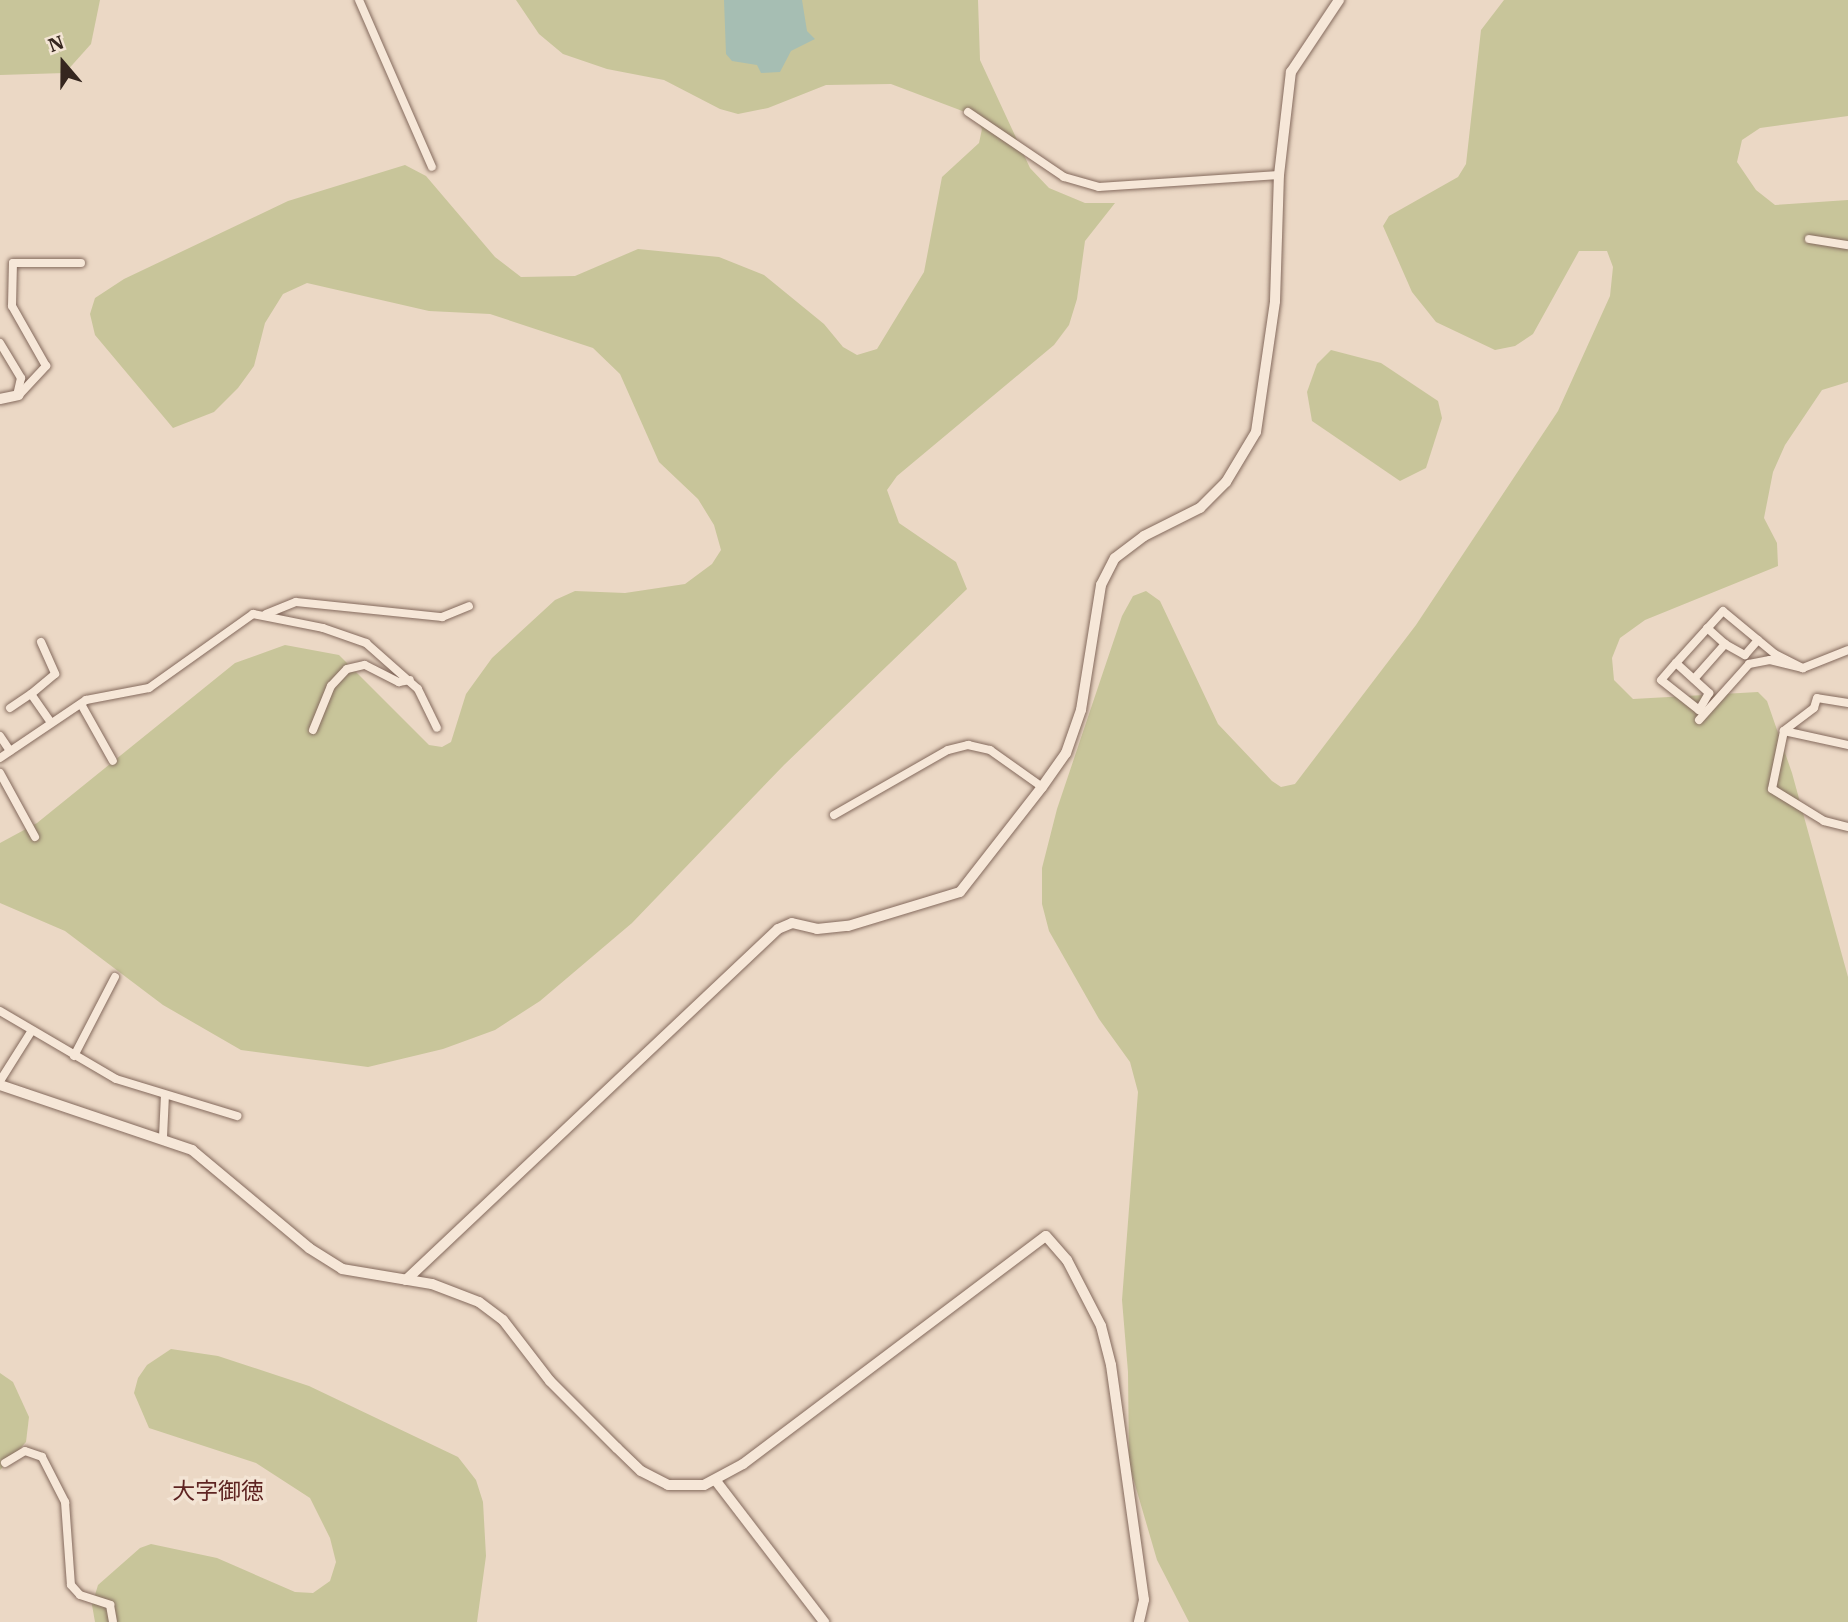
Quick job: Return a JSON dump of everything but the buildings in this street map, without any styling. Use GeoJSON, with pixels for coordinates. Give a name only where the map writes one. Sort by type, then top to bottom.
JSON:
{"type":"FeatureCollection","features":[{"type":"Feature","properties":{"kind":"street"},"geometry":{"type":"LineString","coordinates":[[359,0],[432,167]]}},
{"type":"Feature","properties":{"kind":"street"},"geometry":{"type":"LineString","coordinates":[[406,1280],[778,929],[792,923],[817,929],[848,926],[960,892],[1042,787],[1066,753],[1081,710],[1101,585],[1115,558],[1144,536],[1199,508],[1233,473],[1255,432],[1275,301],[1279,175],[1292,72],[1339,0]]}},
{"type":"Feature","properties":{"kind":"street"},"geometry":{"type":"LineString","coordinates":[[968,113],[1064,177],[1099,187],[1279,175]]}},
{"type":"Feature","properties":{"kind":"street"},"geometry":{"type":"LineString","coordinates":[[1809,239],[1848,245]]}},
{"type":"Feature","properties":{"kind":"street"},"geometry":{"type":"LineString","coordinates":[[0,399],[18,395],[46,366],[12,306],[13,263],[81,263]]}},
{"type":"Feature","properties":{"kind":"street"},"geometry":{"type":"LineString","coordinates":[[0,343],[21,378],[18,395]]}},
{"type":"Feature","properties":{"kind":"street"},"geometry":{"type":"LineString","coordinates":[[266,614],[296,602],[442,617],[469,606]]}},
{"type":"Feature","properties":{"kind":"street"},"geometry":{"type":"LineString","coordinates":[[1676,663],[1709,692],[1699,710],[1661,680],[1676,663],[1707,628],[1723,611],[1758,640],[1803,668]]}},
{"type":"Feature","properties":{"kind":"street"},"geometry":{"type":"LineString","coordinates":[[0,758],[81,704],[149,688],[253,614],[266,614],[366,643],[410,680],[437,728]]}},
{"type":"Feature","properties":{"kind":"street"},"geometry":{"type":"LineString","coordinates":[[1707,628],[1725,644],[1745,655],[1758,640]]}},
{"type":"Feature","properties":{"kind":"street"},"geometry":{"type":"LineString","coordinates":[[10,708],[55,674],[41,642]]}},
{"type":"Feature","properties":{"kind":"street"},"geometry":{"type":"LineString","coordinates":[[1694,678],[1725,644]]}},
{"type":"Feature","properties":{"kind":"street"},"geometry":{"type":"LineString","coordinates":[[1699,720],[1749,664],[1770,660],[1803,668],[1848,650]]}},
{"type":"Feature","properties":{"kind":"street"},"geometry":{"type":"LineString","coordinates":[[313,730],[331,686],[347,669],[365,665],[399,682],[410,680]]}},
{"type":"Feature","properties":{"kind":"street"},"geometry":{"type":"LineString","coordinates":[[31,694],[51,723]]}},
{"type":"Feature","properties":{"kind":"street"},"geometry":{"type":"LineString","coordinates":[[1848,703],[1817,698],[1814,708],[1784,732],[1772,789],[1824,821],[1848,827]]}},
{"type":"Feature","properties":{"kind":"street"},"geometry":{"type":"LineString","coordinates":[[81,704],[113,761]]}},
{"type":"Feature","properties":{"kind":"street"},"geometry":{"type":"LineString","coordinates":[[1784,732],[1848,745]]}},
{"type":"Feature","properties":{"kind":"street"},"geometry":{"type":"LineString","coordinates":[[0,736],[10,751]]}},
{"type":"Feature","properties":{"kind":"street"},"geometry":{"type":"LineString","coordinates":[[834,815],[948,750],[968,744],[990,750],[1042,787]]}},
{"type":"Feature","properties":{"kind":"street"},"geometry":{"type":"LineString","coordinates":[[0,773],[35,837]]}},
{"type":"Feature","properties":{"kind":"street"},"geometry":{"type":"LineString","coordinates":[[74,1056],[115,977]]}},
{"type":"Feature","properties":{"kind":"street"},"geometry":{"type":"LineString","coordinates":[[0,1011],[31,1032],[116,1079],[237,1116]]}},
{"type":"Feature","properties":{"kind":"street"},"geometry":{"type":"LineString","coordinates":[[31,1032],[0,1085],[163,1137],[192,1150],[325,1259],[351,1271],[455,1292],[503,1320],[550,1381],[641,1471],[668,1485],[691,1487],[716,1481],[1046,1236],[1067,1260],[1101,1326],[1111,1365],[1144,1600],[1139,1622]]}},
{"type":"Feature","properties":{"kind":"street"},"geometry":{"type":"LineString","coordinates":[[163,1137],[165,1095]]}},
{"type":"Feature","properties":{"kind":"street"},"geometry":{"type":"LineString","coordinates":[[5,1463],[25,1451],[42,1457],[65,1502],[71,1585],[80,1595],[110,1605],[113,1622]]}},
{"type":"Feature","properties":{"kind":"street"},"geometry":{"type":"LineString","coordinates":[[716,1481],[824,1622]]}},
{"type":"Feature","properties":{"kind":"shaded area"},"geometry":{"type":"Polygon","coordinates":[[[0,0],[100,0],[91,44],[65,73],[0,75],[0,0]]]}},
{"type":"Feature","properties":{"kind":"shaded area"},"geometry":{"type":"Polygon","coordinates":[[[516,0],[978,0],[980,60],[1030,168],[1049,188],[1085,203],[1115,203],[1085,241],[1077,299],[1069,325],[1054,345],[897,476],[887,490],[899,523],[956,562],[967,589],[784,765],[632,923],[540,1001],[495,1030],[443,1049],[368,1067],[241,1050],[163,1005],[65,931],[0,903],[0,843],[37,823],[235,663],[285,645],[339,655],[429,745],[442,747],[451,742],[466,694],[492,658],[555,600],[575,591],[625,593],[685,584],[712,564],[721,550],[714,525],[698,499],[659,462],[620,374],[593,348],[490,314],[429,311],[307,283],[283,294],[265,323],[254,366],[238,388],[214,412],[173,428],[95,335],[90,314],[95,298],[124,279],[288,201],[405,165],[426,176],[495,257],[521,277],[575,276],[638,249],[719,257],[764,275],[824,324],[843,347],[857,355],[877,349],[924,272],[942,177],[979,143],[982,129],[973,115],[891,84],[826,85],[768,108],[738,114],[720,109],[664,80],[607,69],[563,54],[539,34],[516,0]]]}},
{"type":"Feature","properties":{"kind":"shaded area"},"geometry":{"type":"Polygon","coordinates":[[[724,0],[802,0],[807,31],[815,39],[791,51],[780,72],[761,73],[757,65],[732,61],[726,54],[724,0]]]}},
{"type":"Feature","properties":{"kind":"shaded area"},"geometry":{"type":"Polygon","coordinates":[[[1504,0],[1848,0],[1848,116],[1760,128],[1742,140],[1737,162],[1756,190],[1775,205],[1848,200],[1848,382],[1822,390],[1785,445],[1773,472],[1764,518],[1777,543],[1778,566],[1645,620],[1620,638],[1612,658],[1614,680],[1633,699],[1758,692],[1767,701],[1792,773],[1848,977],[1848,1622],[1189,1622],[1157,1560],[1129,1464],[1128,1372],[1122,1300],[1138,1092],[1130,1062],[1099,1019],[1049,931],[1042,904],[1042,868],[1057,809],[1122,616],[1133,596],[1146,591],[1160,601],[1218,724],[1272,781],[1281,787],[1295,784],[1416,625],[1558,411],[1610,296],[1613,267],[1607,251],[1579,251],[1533,334],[1515,346],[1495,350],[1436,322],[1412,292],[1383,226],[1389,216],[1458,177],[1466,164],[1481,30],[1504,0]]]}},
{"type":"Feature","properties":{"kind":"shaded area"},"geometry":{"type":"Polygon","coordinates":[[[1331,350],[1381,363],[1438,401],[1442,418],[1426,468],[1400,481],[1312,421],[1307,392],[1317,364],[1331,350]]]}},
{"type":"Feature","properties":{"kind":"shaded area"},"geometry":{"type":"Polygon","coordinates":[[[171,1349],[218,1356],[309,1386],[458,1457],[476,1480],[483,1502],[486,1556],[477,1622],[95,1622],[92,1605],[98,1585],[140,1548],[151,1544],[217,1558],[295,1592],[313,1593],[330,1581],[336,1562],[330,1538],[310,1498],[256,1463],[149,1428],[134,1393],[138,1378],[147,1365],[171,1349]]]}},
{"type":"Feature","properties":{"kind":"shaded area"},"geometry":{"type":"Polygon","coordinates":[[[0,1373],[13,1382],[29,1417],[26,1442],[0,1470],[0,1373]]]}},
{"type":"Feature","properties":{"kind":"district","name":"大字御徳"},"geometry":{"type":"Point","coordinates":[218,1490]}}]}
